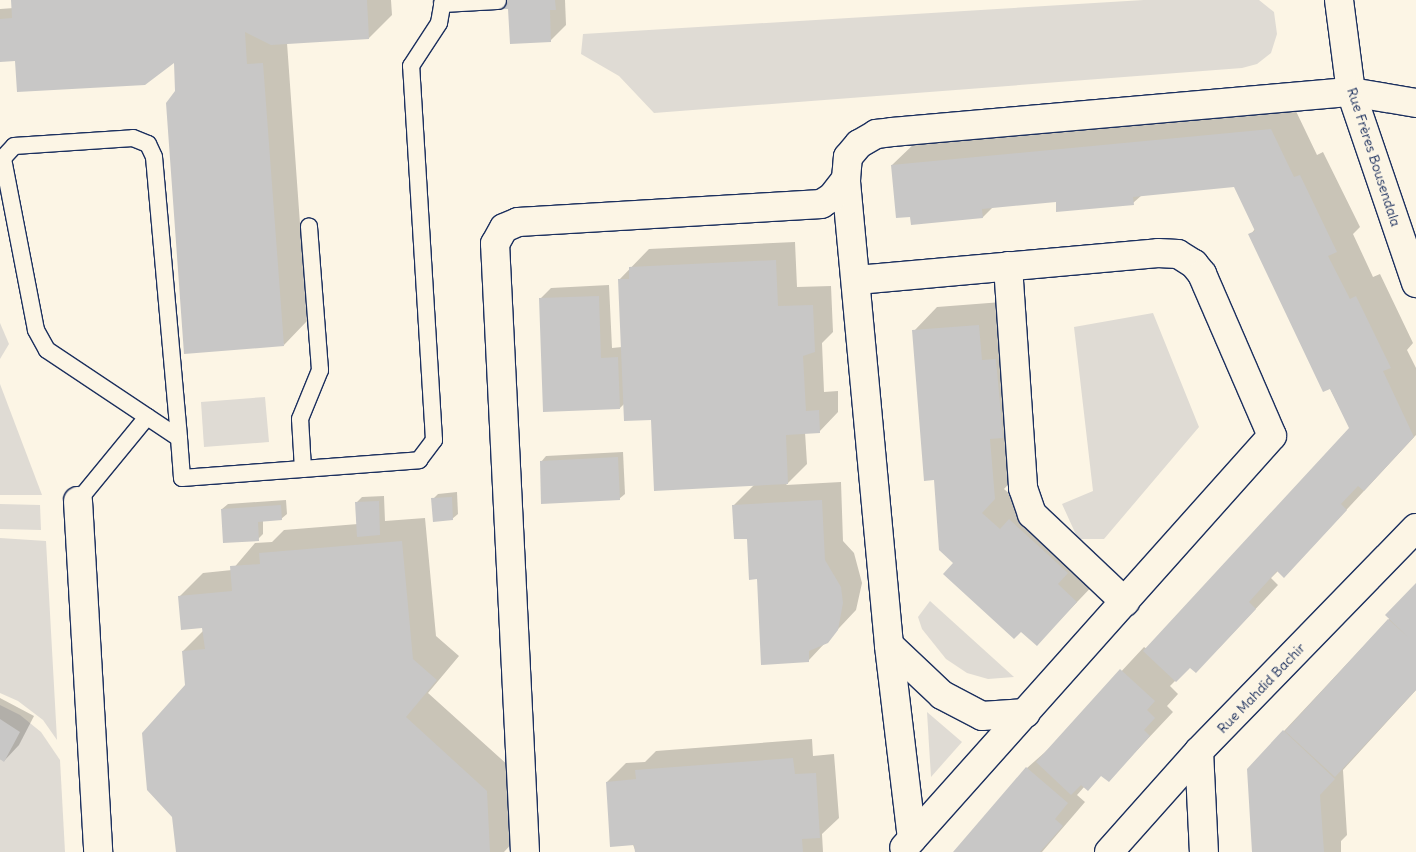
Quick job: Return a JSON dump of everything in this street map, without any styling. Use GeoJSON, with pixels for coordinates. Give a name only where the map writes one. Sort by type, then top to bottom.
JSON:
{"type":"FeatureCollection","features":[{"type":"Feature","properties":{"kind":"street","name":"Rue Frères Bousendala"},"geometry":{"type":"LineString","coordinates":[[1339,0],[1351,92],[1416,283]]}},
{"type":"Feature","properties":{"kind":"street"},"geometry":{"type":"LineString","coordinates":[[906,845],[857,280],[846,179],[848,157],[859,144],[876,134],[1351,92],[1416,103]]}},
{"type":"Feature","properties":{"kind":"street"},"geometry":{"type":"LineString","coordinates":[[525,852],[495,244],[504,228],[518,222],[821,204],[832,197],[846,179]]}},
{"type":"Feature","properties":{"kind":"street"},"geometry":{"type":"LineString","coordinates":[[857,280],[1158,253],[1178,254],[1194,264],[1202,274],[1272,436],[906,845]]}},
{"type":"Feature","properties":{"kind":"street"},"geometry":{"type":"LineString","coordinates":[[1008,266],[1023,488],[1032,514],[1125,602]]}},
{"type":"Feature","properties":{"kind":"street"},"geometry":{"type":"LineString","coordinates":[[78,501],[98,852]]}},
{"type":"Feature","properties":{"kind":"street","name":"Rue Mahdid Bachir"},"geometry":{"type":"LineString","coordinates":[[1109,852],[1199,751],[1416,528]]}},
{"type":"Feature","properties":{"kind":"street"},"geometry":{"type":"LineString","coordinates":[[889,645],[942,695],[982,716],[1026,713]]}},
{"type":"Feature","properties":{"kind":"street"},"geometry":{"type":"LineString","coordinates":[[1199,751],[1204,852]]}},
{"type":"Feature","properties":{"kind":"lane"},"geometry":{"type":"LineString","coordinates":[[179,438],[47,350],[36,330],[3,171],[3,158],[14,146],[133,138],[148,144],[154,156],[179,438],[182,478],[419,460],[434,440],[411,66],[439,23],[442,2],[498,1]]}},
{"type":"Feature","properties":{"kind":"lane"},"geometry":{"type":"LineString","coordinates":[[303,469],[300,419],[320,370],[309,226]]}},
{"type":"Feature","properties":{"kind":"lane"},"geometry":{"type":"LineString","coordinates":[[78,501],[148,417]]}},
{"type":"Feature","properties":{"kind":"shaded area"},"geometry":{"type":"Polygon","coordinates":[[[1144,0],[1259,0],[1274,12],[1277,34],[1271,53],[1257,64],[1242,68],[654,113],[619,76],[581,54],[583,34],[1144,0]]]}},
{"type":"Feature","properties":{"kind":"shaded area"},"geometry":{"type":"Polygon","coordinates":[[[1153,313],[1199,427],[1104,539],[1078,539],[1062,504],[1093,491],[1074,327],[1153,313]]]}},
{"type":"Feature","properties":{"kind":"shaded area"},"geometry":{"type":"Polygon","coordinates":[[[0,323],[9,344],[0,359],[0,323]]]}},
{"type":"Feature","properties":{"kind":"shaded area"},"geometry":{"type":"Polygon","coordinates":[[[0,384],[42,495],[0,495],[0,384]]]}},
{"type":"Feature","properties":{"kind":"shaded area"},"geometry":{"type":"Polygon","coordinates":[[[265,397],[269,442],[204,447],[201,402],[265,397]]]}},
{"type":"Feature","properties":{"kind":"shaded area"},"geometry":{"type":"Polygon","coordinates":[[[0,504],[40,505],[41,530],[0,529],[0,504]]]}},
{"type":"Feature","properties":{"kind":"shaded area"},"geometry":{"type":"Polygon","coordinates":[[[0,538],[46,541],[57,740],[43,720],[18,701],[0,693],[0,538]]]}},
{"type":"Feature","properties":{"kind":"shaded area"},"geometry":{"type":"Polygon","coordinates":[[[930,601],[1014,677],[988,679],[967,673],[946,659],[922,629],[918,617],[930,601]]]}},
{"type":"Feature","properties":{"kind":"shaded area"},"geometry":{"type":"Polygon","coordinates":[[[0,705],[20,715],[41,732],[60,760],[65,852],[0,852],[0,705]]]}},
{"type":"Feature","properties":{"kind":"shaded area"},"geometry":{"type":"Polygon","coordinates":[[[927,712],[962,742],[931,777],[927,712]]]}},
{"type":"Feature","properties":{"kind":"building"},"geometry":{"type":"Polygon","coordinates":[[[11,0],[367,0],[369,39],[271,45],[245,32],[247,64],[263,63],[284,346],[184,354],[166,103],[175,91],[174,63],[145,85],[17,92],[15,61],[0,62],[0,19],[12,18],[11,0]]]}},
{"type":"Feature","properties":{"kind":"building"},"geometry":{"type":"Polygon","coordinates":[[[501,0],[555,0],[556,10],[550,10],[551,42],[510,44],[508,9],[501,9],[501,0]]]}},
{"type":"Feature","properties":{"kind":"building"},"geometry":{"type":"Polygon","coordinates":[[[1271,129],[1294,177],[1300,175],[1337,252],[1328,256],[1350,299],[1356,296],[1391,368],[1383,371],[1414,437],[1364,491],[1358,486],[1341,504],[1347,510],[1284,578],[1277,571],[1249,602],[1256,609],[1196,673],[1190,668],[1176,682],[1143,651],[1349,428],[1330,389],[1323,392],[1248,234],[1255,231],[1234,187],[1133,197],[1134,205],[1056,212],[1056,202],[982,209],[983,218],[911,225],[910,217],[896,218],[891,165],[1271,129]]]}},
{"type":"Feature","properties":{"kind":"building"},"geometry":{"type":"Polygon","coordinates":[[[776,260],[778,306],[813,305],[815,352],[803,356],[806,411],[819,410],[820,433],[786,435],[788,484],[654,491],[651,420],[624,421],[618,279],[629,279],[629,267],[776,260]]]}},
{"type":"Feature","properties":{"kind":"building"},"geometry":{"type":"Polygon","coordinates":[[[599,296],[601,358],[618,357],[620,409],[543,412],[539,298],[599,296]]]}},
{"type":"Feature","properties":{"kind":"building"},"geometry":{"type":"Polygon","coordinates":[[[979,325],[982,360],[996,359],[1003,438],[990,439],[995,499],[982,513],[1000,529],[1009,519],[1068,573],[1058,584],[1077,602],[1037,646],[1021,632],[1014,639],[943,574],[953,563],[939,550],[934,480],[924,481],[912,330],[979,325]]]}},
{"type":"Feature","properties":{"kind":"building"},"geometry":{"type":"Polygon","coordinates":[[[618,457],[620,500],[541,504],[540,461],[618,457]]]}},
{"type":"Feature","properties":{"kind":"building"},"geometry":{"type":"Polygon","coordinates":[[[452,497],[453,520],[433,522],[431,498],[452,497]]]}},
{"type":"Feature","properties":{"kind":"building"},"geometry":{"type":"Polygon","coordinates":[[[822,500],[825,560],[841,587],[843,603],[838,630],[828,643],[809,651],[809,662],[761,665],[757,579],[749,580],[747,539],[734,539],[732,505],[822,500]]]}},
{"type":"Feature","properties":{"kind":"building"},"geometry":{"type":"Polygon","coordinates":[[[379,501],[380,535],[357,537],[355,502],[379,501]]]}},
{"type":"Feature","properties":{"kind":"building"},"geometry":{"type":"Polygon","coordinates":[[[281,505],[282,520],[258,522],[259,541],[223,543],[221,509],[281,505]]]}},
{"type":"Feature","properties":{"kind":"building"},"geometry":{"type":"Polygon","coordinates":[[[402,541],[413,659],[437,680],[406,717],[487,791],[490,852],[176,852],[172,817],[147,790],[142,733],[185,685],[182,651],[205,649],[202,628],[181,630],[178,596],[232,591],[230,566],[260,564],[259,553],[402,541]]]}},
{"type":"Feature","properties":{"kind":"building"},"geometry":{"type":"Polygon","coordinates":[[[1416,583],[1416,690],[1335,777],[1285,731],[1388,619],[1409,638],[1385,615],[1416,583]]]}},
{"type":"Feature","properties":{"kind":"building"},"geometry":{"type":"Polygon","coordinates":[[[1120,669],[1155,701],[1147,710],[1155,718],[1144,730],[1150,736],[1109,782],[1101,776],[1088,791],[1081,785],[1071,795],[1036,762],[1120,669]]]}},
{"type":"Feature","properties":{"kind":"building"},"geometry":{"type":"Polygon","coordinates":[[[0,719],[20,732],[4,762],[0,759],[0,719]]]}},
{"type":"Feature","properties":{"kind":"building"},"geometry":{"type":"Polygon","coordinates":[[[1283,730],[1335,779],[1320,795],[1324,852],[1252,852],[1247,769],[1283,730]]]}},
{"type":"Feature","properties":{"kind":"building"},"geometry":{"type":"Polygon","coordinates":[[[793,758],[795,774],[816,773],[820,838],[802,839],[803,852],[635,852],[634,845],[610,847],[606,782],[636,779],[635,770],[793,758]]]}},
{"type":"Feature","properties":{"kind":"building"},"geometry":{"type":"Polygon","coordinates":[[[1026,767],[1068,803],[1055,819],[1063,826],[1040,852],[953,852],[1026,767]]]}}]}
